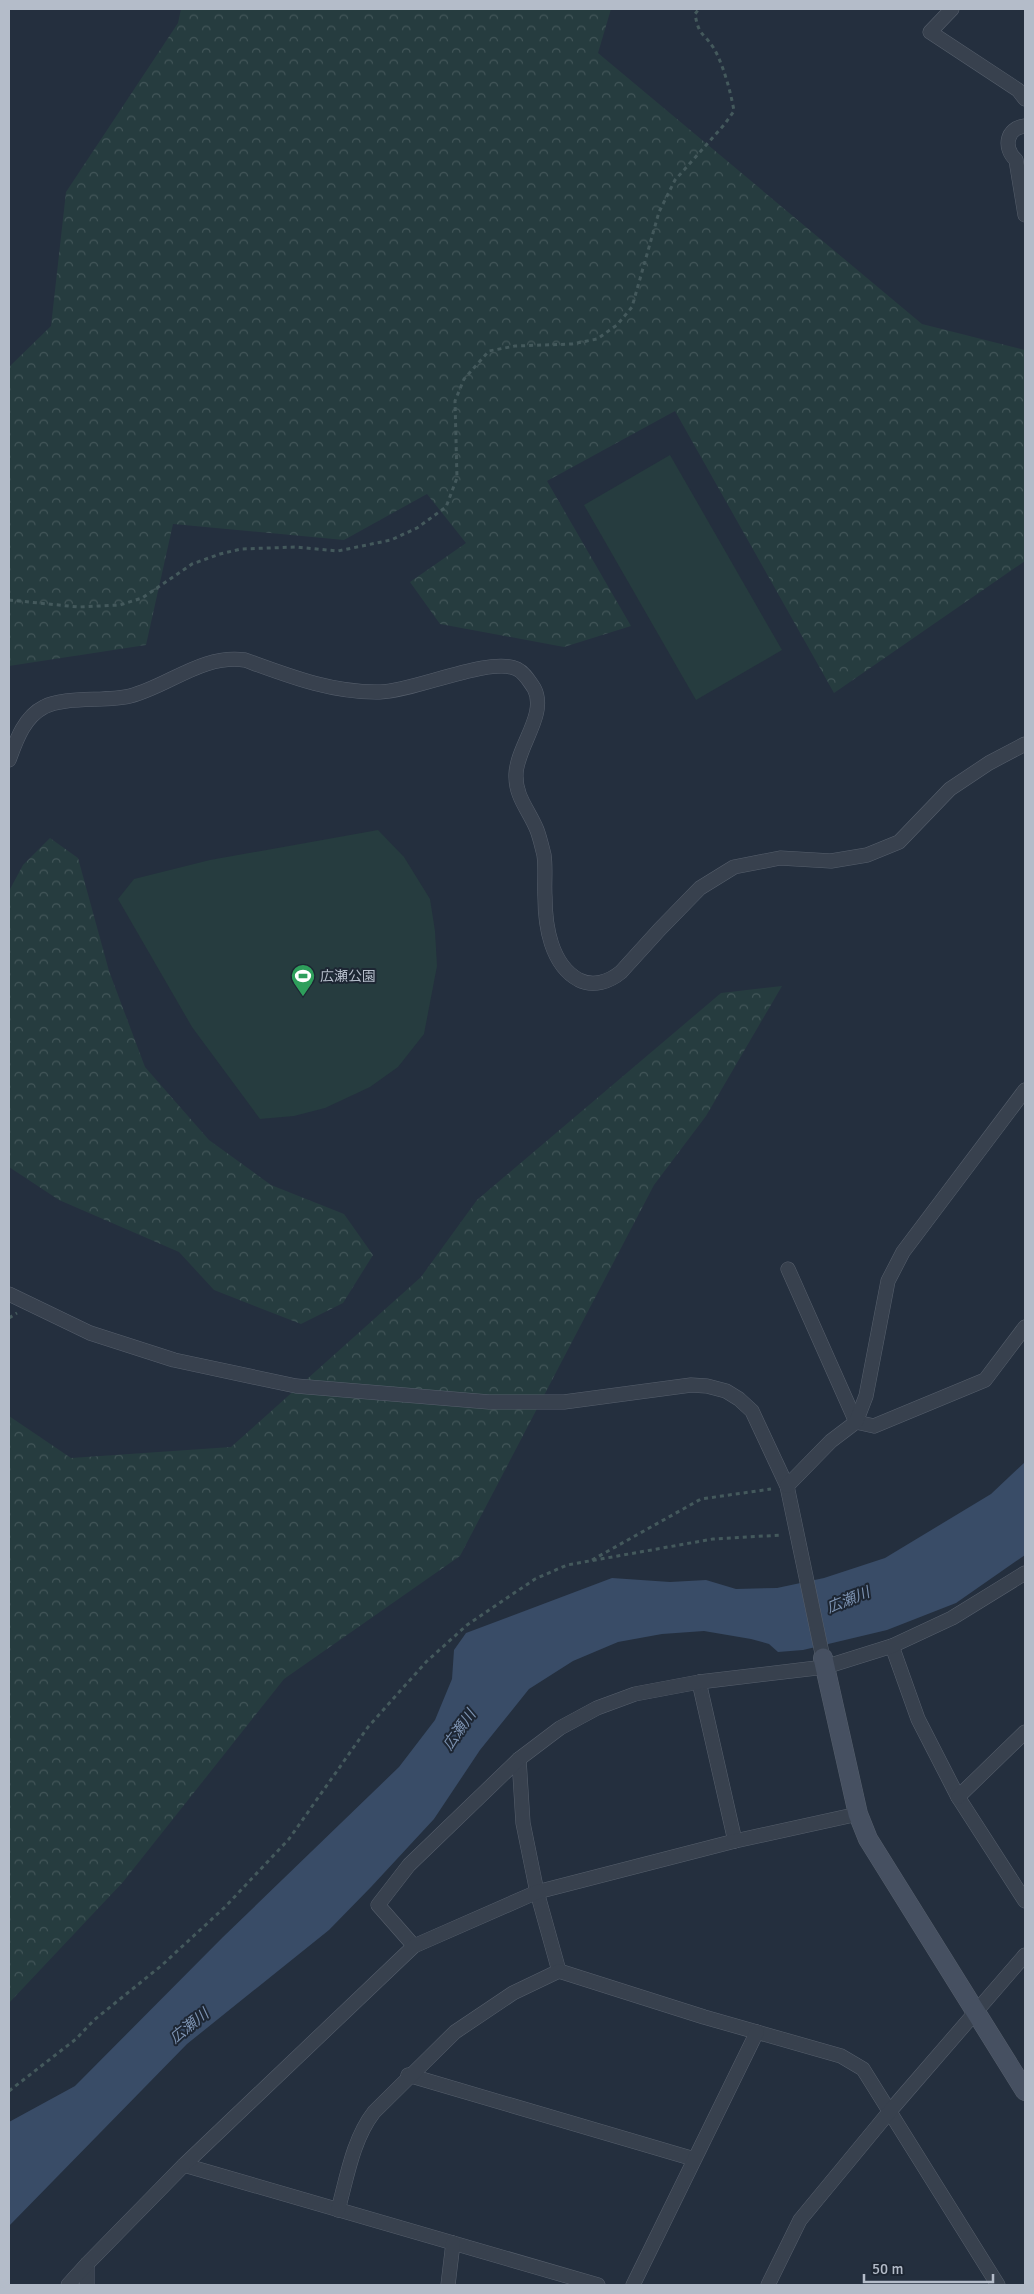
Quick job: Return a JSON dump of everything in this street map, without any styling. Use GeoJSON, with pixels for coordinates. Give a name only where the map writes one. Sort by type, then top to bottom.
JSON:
{"type":"FeatureCollection","features":[{"type":"Feature","properties":{"kind":"street"},"geometry":{"type":"LineString","coordinates":[[952,9],[930,32],[1018,90],[1025,99]]}},
{"type":"Feature","properties":{"kind":"street"},"geometry":{"type":"LineString","coordinates":[[1025,126],[1013,130],[1008,138],[1007,146],[1010,154],[1016,160],[1025,215]]}},
{"type":"Feature","properties":{"kind":"street"},"geometry":{"type":"LineString","coordinates":[[9,760],[18,736],[28,720],[44,706],[76,700],[87,701],[130,696],[202,665],[233,658],[245,660],[319,686],[382,692],[421,686],[461,673],[491,666],[515,668],[524,673],[538,697],[539,709],[524,742],[516,771],[516,783],[521,801],[537,830],[544,858],[545,900],[553,951],[562,967],[574,977],[585,983],[597,983],[614,977],[621,972],[700,888],[734,867],[780,858],[831,861],[867,855],[899,842],[950,789],[989,763],[1025,744]]}},
{"type":"Feature","properties":{"kind":"street"},"geometry":{"type":"LineString","coordinates":[[787,1486],[831,1441],[856,1422],[866,1396],[888,1281],[903,1252],[1025,1092]]}},
{"type":"Feature","properties":{"kind":"street"},"geometry":{"type":"LineString","coordinates":[[788,1269],[856,1422]]}},
{"type":"Feature","properties":{"kind":"street"},"geometry":{"type":"LineString","coordinates":[[9,1294],[90,1333],[174,1360],[296,1386],[489,1402],[564,1402],[691,1385],[707,1386],[726,1391],[739,1398],[752,1411],[787,1486],[858,1814],[868,1839],[1025,2091]]}},
{"type":"Feature","properties":{"kind":"street"},"geometry":{"type":"LineString","coordinates":[[856,1422],[874,1426],[985,1380],[1025,1327]]}},
{"type":"Feature","properties":{"kind":"street"},"geometry":{"type":"LineString","coordinates":[[414,1946],[378,1905],[410,1865],[519,1759],[560,1728],[597,1708],[635,1694],[824,1663],[892,1646],[952,1618],[1025,1573]]}},
{"type":"Feature","properties":{"kind":"street"},"geometry":{"type":"LineString","coordinates":[[892,1646],[918,1719],[958,1797],[1025,1901]]}},
{"type":"Feature","properties":{"kind":"street"},"geometry":{"type":"LineString","coordinates":[[699,1682],[735,1841]]}},
{"type":"Feature","properties":{"kind":"street"},"geometry":{"type":"LineString","coordinates":[[958,1797],[1025,1732]]}},
{"type":"Feature","properties":{"kind":"street"},"geometry":{"type":"LineString","coordinates":[[519,1759],[523,1822],[537,1892],[559,1972]]}},
{"type":"Feature","properties":{"kind":"street"},"geometry":{"type":"LineString","coordinates":[[68,2285],[86,2264],[184,2165],[414,1946],[537,1892],[735,1841],[858,1814]]}},
{"type":"Feature","properties":{"kind":"street"},"geometry":{"type":"LineString","coordinates":[[768,2285],[800,2220],[890,2111],[1025,1955]]}},
{"type":"Feature","properties":{"kind":"street"},"geometry":{"type":"LineString","coordinates":[[338,2210],[358,2141],[365,2124],[408,2076],[454,2032],[513,1994],[559,1972],[842,2056],[863,2069],[998,2285]]}},
{"type":"Feature","properties":{"kind":"street"},"geometry":{"type":"LineString","coordinates":[[633,2285],[757,2032]]}},
{"type":"Feature","properties":{"kind":"street"},"geometry":{"type":"LineString","coordinates":[[408,2076],[694,2159]]}},
{"type":"Feature","properties":{"kind":"street"},"geometry":{"type":"LineString","coordinates":[[184,2165],[598,2285]]}},
{"type":"Feature","properties":{"kind":"street"},"geometry":{"type":"LineString","coordinates":[[448,2285],[453,2243]]}},
{"type":"Feature","properties":{"kind":"street"},"geometry":{"type":"LineString","coordinates":[[86,2264],[87,2285]]}},
{"type":"Feature","properties":{"kind":"path"},"geometry":{"type":"LineString","coordinates":[[9,600],[78,606],[120,605],[142,598],[192,564],[220,554],[241,549],[296,547],[338,551],[357,548],[391,540],[417,528],[446,507],[457,478],[455,401],[464,379],[489,351],[515,346],[572,344],[597,338],[617,325],[632,307],[659,212],[675,180],[734,111],[731,96],[714,48],[698,29],[695,14],[699,9]]}},
{"type":"Feature","properties":{"kind":"path"},"geometry":{"type":"LineString","coordinates":[[589,1562],[701,1499],[787,1486]]}},
{"type":"Feature","properties":{"kind":"path"},"geometry":{"type":"LineString","coordinates":[[9,2091],[76,2039],[94,2020],[161,1966],[225,1907],[288,1839],[368,1727],[440,1650],[467,1625],[535,1579],[567,1565],[713,1539],[788,1534]]}},
{"type":"Feature","properties":{"kind":"green space"},"geometry":{"type":"Polygon","coordinates":[[[181,9],[611,9],[598,53],[922,324],[1025,350],[1025,561],[834,693],[675,411],[547,481],[631,626],[564,647],[440,624],[410,582],[466,543],[427,494],[344,540],[173,524],[146,645],[9,666],[9,367],[51,326],[66,192],[178,23],[181,9]]]}},
{"type":"Feature","properties":{"kind":"green space"},"geometry":{"type":"Polygon","coordinates":[[[670,455],[782,650],[696,700],[584,505],[670,455]]]}},
{"type":"Feature","properties":{"kind":"green space","name":"広瀬公園"},"geometry":{"type":"Polygon","coordinates":[[[378,830],[404,857],[430,899],[435,931],[437,966],[424,1034],[398,1067],[370,1087],[325,1108],[294,1116],[260,1119],[192,1027],[118,899],[134,879],[210,860],[378,830]]]}},
{"type":"Feature","properties":{"kind":"green space"},"geometry":{"type":"Polygon","coordinates":[[[50,838],[78,858],[109,971],[145,1067],[209,1140],[271,1185],[344,1214],[373,1255],[343,1303],[301,1324],[214,1290],[179,1252],[59,1200],[9,1167],[9,891],[23,865],[50,838]]]}},
{"type":"Feature","properties":{"kind":"green space"},"geometry":{"type":"Polygon","coordinates":[[[782,986],[706,1116],[654,1185],[460,1556],[284,1679],[123,1882],[9,2003],[9,1416],[71,1458],[231,1447],[421,1277],[477,1200],[721,993],[782,986]]]}},
{"type":"Feature","properties":{"kind":"water","name":"広瀬川"},"geometry":{"type":"Polygon","coordinates":[[[1025,1462],[1025,1555],[956,1603],[887,1630],[803,1650],[778,1652],[769,1644],[704,1631],[662,1634],[618,1642],[573,1661],[529,1689],[480,1750],[434,1819],[371,1887],[329,1930],[187,2044],[9,2226],[9,2122],[75,2086],[223,1937],[399,1767],[435,1720],[452,1679],[454,1650],[466,1633],[612,1578],[670,1582],[706,1580],[736,1589],[777,1588],[824,1578],[885,1558],[991,1494],[1025,1462]]]}},
{"type":"Feature","properties":{"kind":"place","name":"広瀬公園"},"geometry":{"type":"Point","coordinates":[303,997]}}]}
